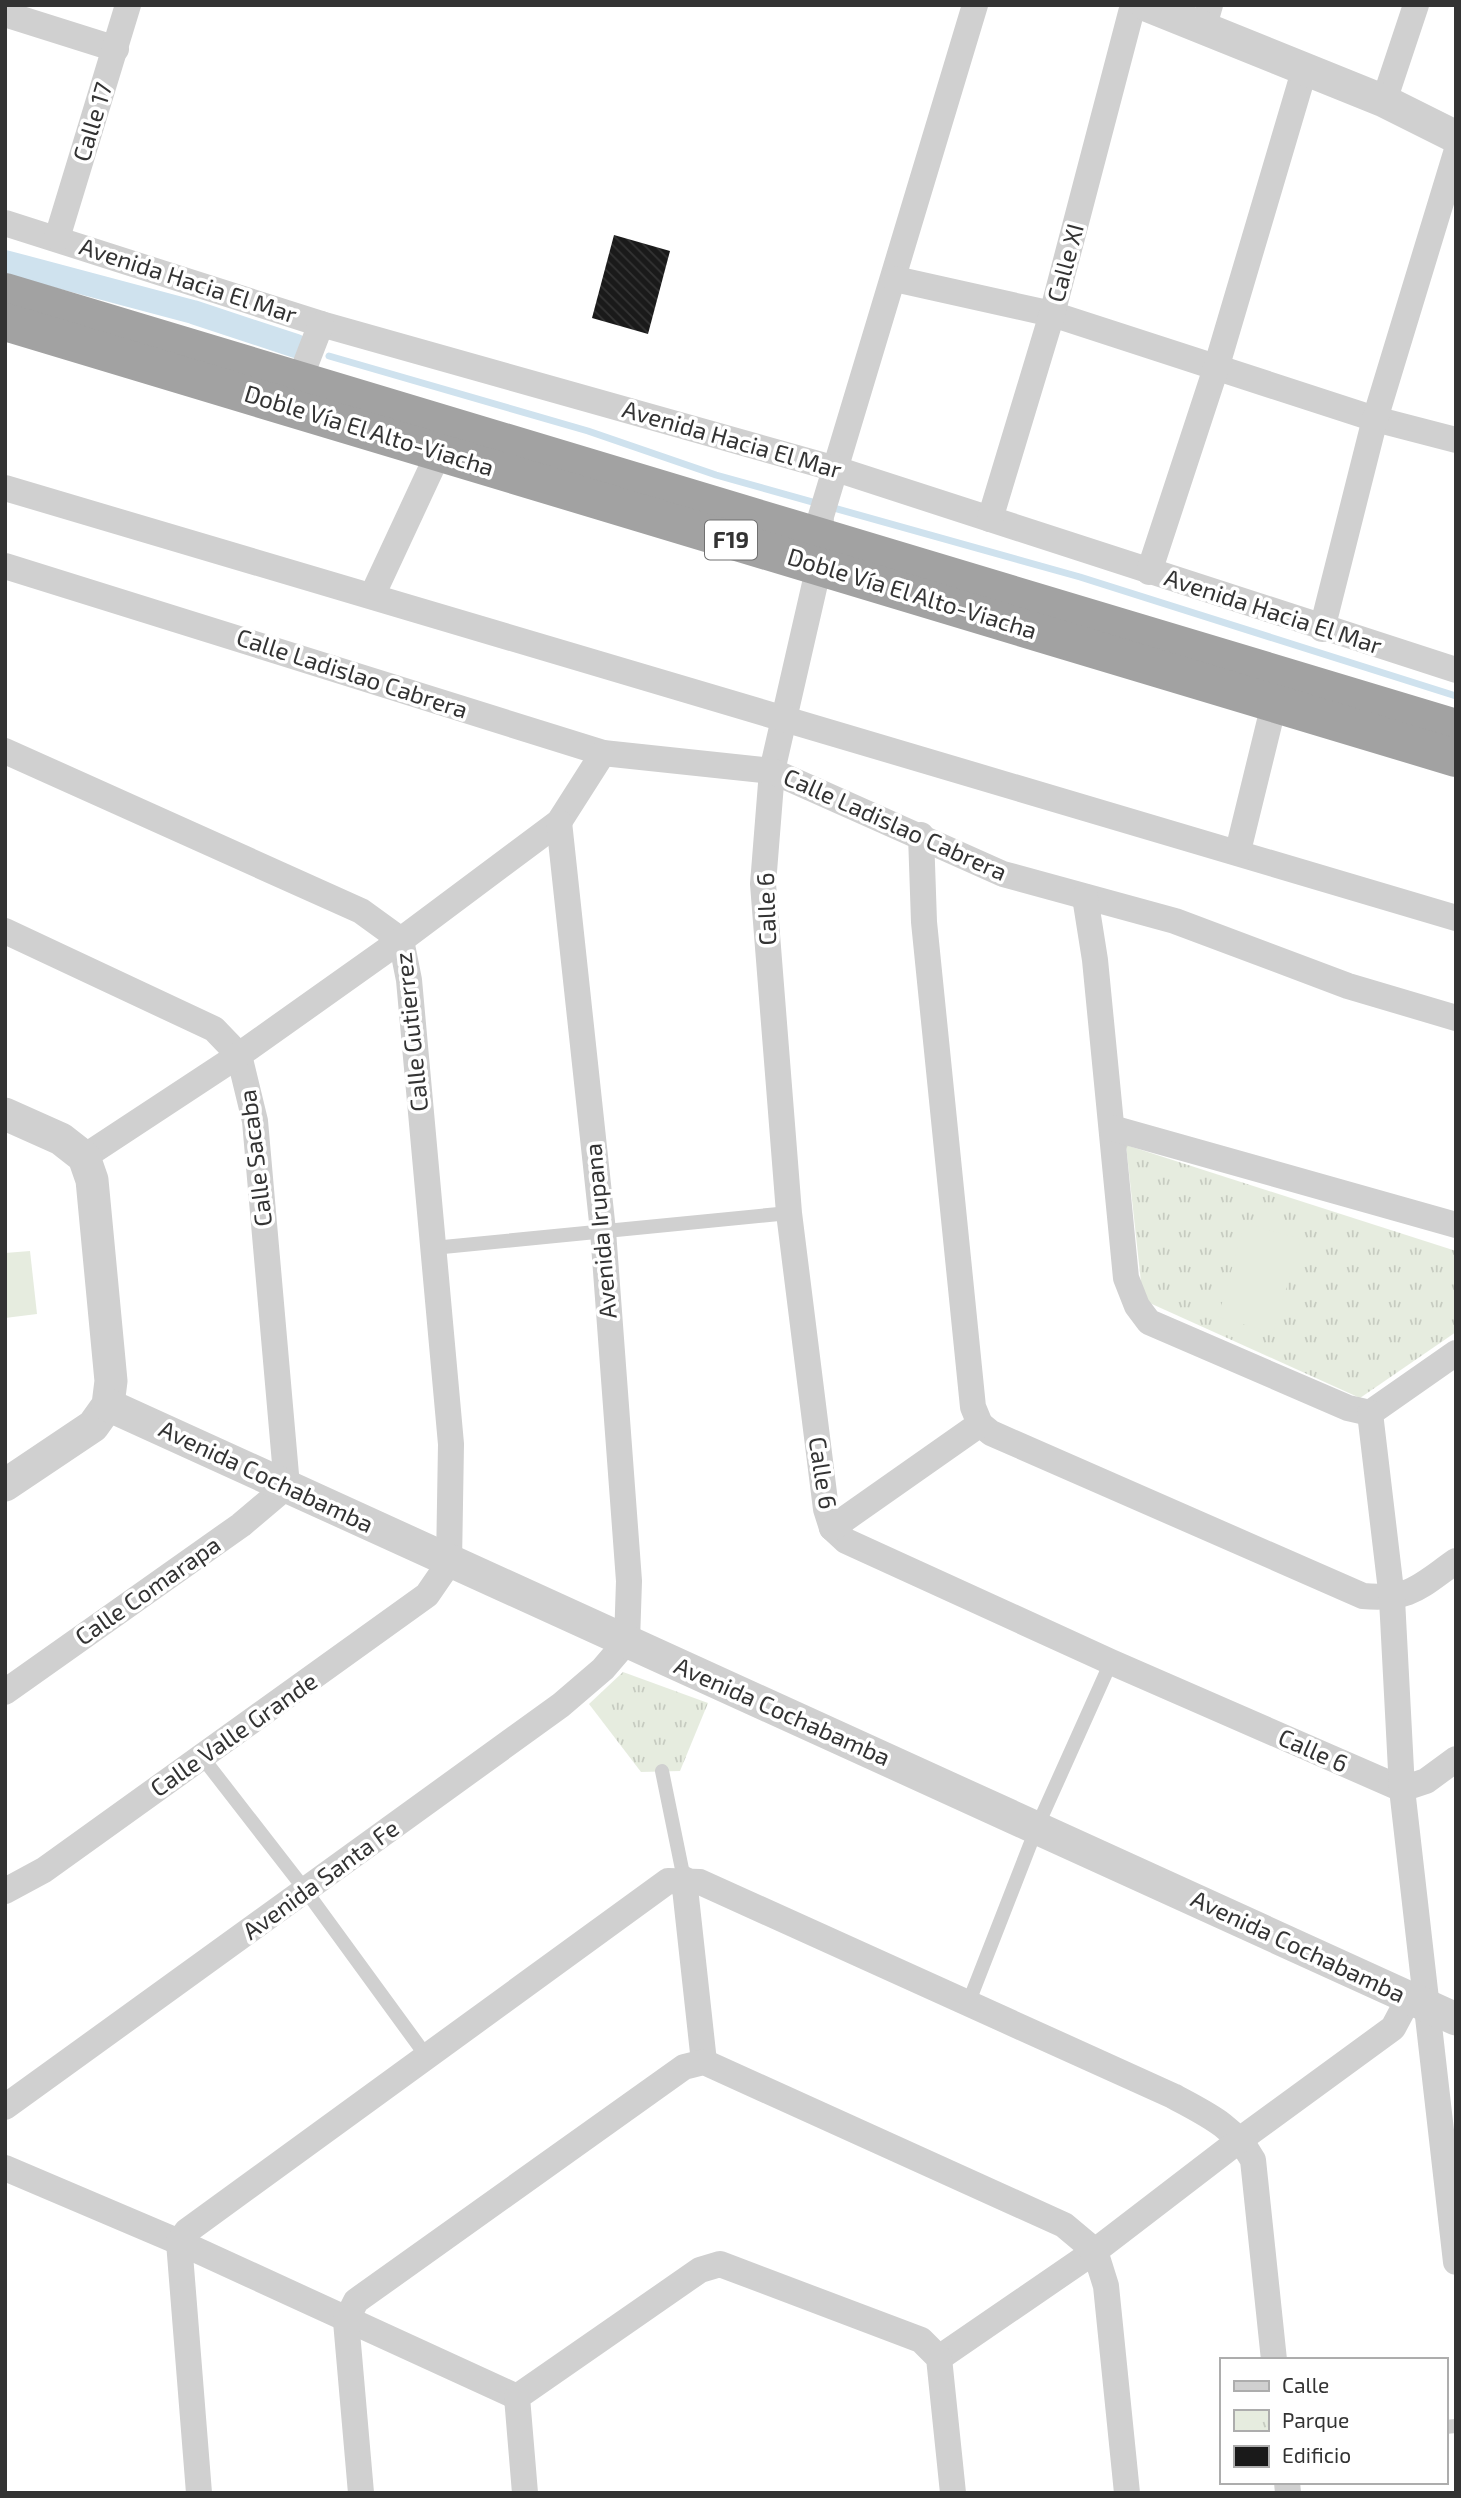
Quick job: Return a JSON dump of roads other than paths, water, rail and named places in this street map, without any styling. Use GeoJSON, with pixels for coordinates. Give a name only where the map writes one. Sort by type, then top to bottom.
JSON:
{"type":"FeatureCollection","features":[{"type":"Feature","properties":{"kind":"highway","name":"Doble Vía El Alto-Viacha"},"geometry":{"type":"LineString","coordinates":[[5,292],[299,381],[824,516],[1456,728]]}},
{"type":"Feature","properties":{"kind":"highway","name":"Doble Vía El Alto-Viacha"},"geometry":{"type":"LineString","coordinates":[[5,322],[439,452],[824,516],[1274,704],[1456,758]]}},
{"type":"Feature","properties":{"kind":"street","name":"Calle 17"},"geometry":{"type":"LineString","coordinates":[[57,238],[128,5]]}},
{"type":"Feature","properties":{"kind":"street","name":"Calle 6"},"geometry":{"type":"LineString","coordinates":[[975,5],[824,516],[786,718],[772,771],[763,884],[789,1213],[826,1509],[832,1528],[846,1541],[1111,1662],[1402,1789]]}},
{"type":"Feature","properties":{"kind":"street","name":"Calle XI"},"geometry":{"type":"LineString","coordinates":[[990,519],[1052,314],[1133,5]]}},
{"type":"Feature","properties":{"kind":"street"},"geometry":{"type":"LineString","coordinates":[[1146,5],[1207,16],[1305,68],[1384,101],[1456,137]]}},
{"type":"Feature","properties":{"kind":"street"},"geometry":{"type":"LineString","coordinates":[[1384,101],[1416,5]]}},
{"type":"Feature","properties":{"kind":"street"},"geometry":{"type":"LineString","coordinates":[[5,14],[116,49]]}},
{"type":"Feature","properties":{"kind":"street"},"geometry":{"type":"LineString","coordinates":[[1149,572],[1217,365],[1305,68]]}},
{"type":"Feature","properties":{"kind":"street"},"geometry":{"type":"LineString","coordinates":[[1322,629],[1375,419],[1456,153]]}},
{"type":"Feature","properties":{"kind":"street","name":"Avenida Hacia El Mar"},"geometry":{"type":"LineString","coordinates":[[5,223],[321,324],[824,516],[990,519],[1322,629],[1456,670]]}},
{"type":"Feature","properties":{"kind":"street"},"geometry":{"type":"LineString","coordinates":[[895,279],[1052,314],[1217,365],[1375,419],[1456,440]]}},
{"type":"Feature","properties":{"kind":"street"},"geometry":{"type":"LineString","coordinates":[[299,381],[321,324]]}},
{"type":"Feature","properties":{"kind":"street"},"geometry":{"type":"LineString","coordinates":[[372,596],[439,452]]}},
{"type":"Feature","properties":{"kind":"street"},"geometry":{"type":"LineString","coordinates":[[5,488],[1238,851],[1456,918]]}},
{"type":"Feature","properties":{"kind":"street","name":"Calle Ladislao Cabrera"},"geometry":{"type":"LineString","coordinates":[[5,566],[603,753],[772,771],[921,835],[1003,874],[1175,921],[1348,986],[1456,1018]]}},
{"type":"Feature","properties":{"kind":"street"},"geometry":{"type":"LineString","coordinates":[[1238,851],[1274,704]]}},
{"type":"Feature","properties":{"kind":"street","name":"Calle Gutierrez"},"geometry":{"type":"LineString","coordinates":[[5,751],[360,911],[401,940],[409,980],[451,1444],[449,1563]]}},
{"type":"Feature","properties":{"kind":"street"},"geometry":{"type":"LineString","coordinates":[[84,1157],[239,1055],[401,940],[559,822],[603,753]]}},
{"type":"Feature","properties":{"kind":"street","name":"Avenida Irupana"},"geometry":{"type":"LineString","coordinates":[[559,822],[603,1231],[624,1481],[629,1581],[627,1641]]}},
{"type":"Feature","properties":{"kind":"street"},"geometry":{"type":"LineString","coordinates":[[921,835],[924,922],[974,1407],[980,1424],[1004,1439],[1363,1596],[1392,1599],[1413,1591],[1456,1560]]}},
{"type":"Feature","properties":{"kind":"street"},"geometry":{"type":"LineString","coordinates":[[1085,897],[1095,960],[1126,1278],[1137,1306],[1149,1322],[1348,1408],[1370,1413],[1456,1353]]}},
{"type":"Feature","properties":{"kind":"street","name":"Calle Sacaba"},"geometry":{"type":"LineString","coordinates":[[5,931],[214,1029],[239,1055],[255,1121],[287,1486]]}},
{"type":"Feature","properties":{"kind":"street"},"geometry":{"type":"LineString","coordinates":[[5,1114],[61,1139],[84,1157],[92,1180],[111,1381],[108,1405],[93,1426],[5,1485]]}},
{"type":"Feature","properties":{"kind":"street"},"geometry":{"type":"LineString","coordinates":[[1112,1128],[1456,1225]]}},
{"type":"Feature","properties":{"kind":"street","name":"Avenida Cochabamba"},"geometry":{"type":"LineString","coordinates":[[108,1405],[449,1563],[1439,2008]]}},
{"type":"Feature","properties":{"kind":"street"},"geometry":{"type":"LineString","coordinates":[[1370,1413],[1392,1599],[1402,1789],[1439,2008],[1456,2262]]}},
{"type":"Feature","properties":{"kind":"street"},"geometry":{"type":"LineString","coordinates":[[832,1528],[980,1424]]}},
{"type":"Feature","properties":{"kind":"street","name":"Calle Comarapa"},"geometry":{"type":"LineString","coordinates":[[5,1692],[241,1525],[287,1486]]}},
{"type":"Feature","properties":{"kind":"street","name":"Calle Valle Grande"},"geometry":{"type":"LineString","coordinates":[[5,1891],[44,1870],[427,1595],[449,1563]]}},
{"type":"Feature","properties":{"kind":"street","name":"Avenida Santa Fe"},"geometry":{"type":"LineString","coordinates":[[5,2107],[561,1705],[603,1669],[627,1641]]}},
{"type":"Feature","properties":{"kind":"street"},"geometry":{"type":"LineString","coordinates":[[1402,1789],[1426,1781],[1456,1759]]}},
{"type":"Feature","properties":{"kind":"street"},"geometry":{"type":"LineString","coordinates":[[684,1879],[704,2062]]}},
{"type":"Feature","properties":{"kind":"street"},"geometry":{"type":"LineString","coordinates":[[199,2493],[179,2242],[187,2231],[668,1881],[684,1879],[700,1882],[1173,2096],[1215,2119],[1241,2139],[1253,2160],[1274,2358]]}},
{"type":"Feature","properties":{"kind":"street"},"geometry":{"type":"LineString","coordinates":[[939,2358],[1095,2251],[1241,2139],[1393,2028],[1439,2008]]}},
{"type":"Feature","properties":{"kind":"street"},"geometry":{"type":"LineString","coordinates":[[361,2493],[346,2321],[356,2301],[684,2067],[704,2062],[1064,2225],[1095,2251],[1106,2286],[1127,2493]]}},
{"type":"Feature","properties":{"kind":"street"},"geometry":{"type":"LineString","coordinates":[[5,2168],[179,2242],[346,2321],[517,2397]]}},
{"type":"Feature","properties":{"kind":"street"},"geometry":{"type":"LineString","coordinates":[[517,2397],[700,2270],[720,2264],[920,2340],[939,2358],[953,2493]]}},
{"type":"Feature","properties":{"kind":"street"},"geometry":{"type":"LineString","coordinates":[[517,2397],[525,2493]]}},
{"type":"Feature","properties":{"kind":"lane"},"geometry":{"type":"LineString","coordinates":[[433,1248],[789,1213]]}},
{"type":"Feature","properties":{"kind":"lane"},"geometry":{"type":"LineString","coordinates":[[968,2004],[1037,1827],[1111,1662]]}},
{"type":"Feature","properties":{"kind":"lane"},"geometry":{"type":"LineString","coordinates":[[202,1757],[306,1891],[427,2057]]}},
{"type":"Feature","properties":{"kind":"lane"},"geometry":{"type":"LineString","coordinates":[[662,1771],[684,1879]]}},
{"type":"Feature","properties":{"kind":"waterway"},"geometry":{"type":"LineString","coordinates":[[5,262],[193,312],[296,346]]}},
{"type":"Feature","properties":{"kind":"waterway"},"geometry":{"type":"LineString","coordinates":[[329,356],[588,431],[716,475],[1080,577],[1456,696]]}}]}
